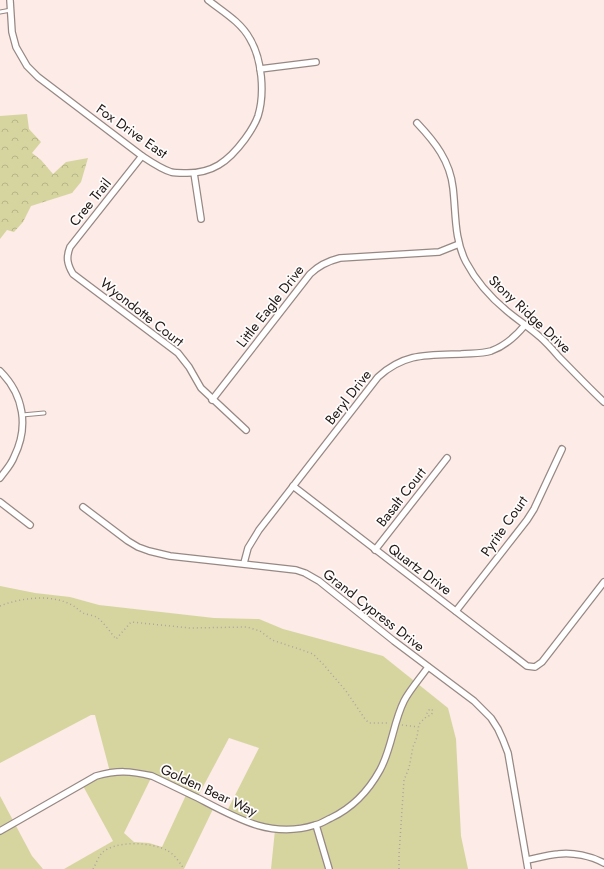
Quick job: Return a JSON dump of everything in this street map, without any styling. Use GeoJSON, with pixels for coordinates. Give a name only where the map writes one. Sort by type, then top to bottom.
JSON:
{"type":"FeatureCollection","features":[{"type":"Feature","properties":{"kind":"street","name":"Fox Drive East"},"geometry":{"type":"LineString","coordinates":[[10,0],[12,32],[16,47],[27,66],[38,77],[142,156],[172,172],[194,173],[208,170],[223,162],[239,147],[252,129],[258,116],[262,91],[258,56],[245,30],[208,0]]}},
{"type":"Feature","properties":{"kind":"street"},"geometry":{"type":"LineString","coordinates":[[260,69],[316,62]]}},
{"type":"Feature","properties":{"kind":"street","name":"Stony Ridge Drive"},"geometry":{"type":"LineString","coordinates":[[417,123],[433,140],[443,156],[450,172],[453,187],[456,231],[459,244],[466,261],[477,280],[486,292],[505,310],[540,337],[604,402]]}},
{"type":"Feature","properties":{"kind":"street","name":"Cree Trail"},"geometry":{"type":"LineString","coordinates":[[68,266],[67,260],[70,246],[142,156]]}},
{"type":"Feature","properties":{"kind":"street"},"geometry":{"type":"LineString","coordinates":[[194,173],[201,219]]}},
{"type":"Feature","properties":{"kind":"street","name":"Little Eagle Drive"},"geometry":{"type":"LineString","coordinates":[[212,400],[310,274],[323,264],[340,258],[439,252],[459,244]]}},
{"type":"Feature","properties":{"kind":"street","name":"Wyondotte Court"},"geometry":{"type":"LineString","coordinates":[[68,266],[73,274],[178,353],[189,367],[201,388],[212,400],[246,430]]}},
{"type":"Feature","properties":{"kind":"street","name":"Beryl Drive"},"geometry":{"type":"LineString","coordinates":[[244,564],[248,548],[253,539],[378,377],[385,371],[394,365],[416,356],[427,354],[478,353],[491,351],[511,339],[525,325]]}},
{"type":"Feature","properties":{"kind":"street"},"geometry":{"type":"LineString","coordinates":[[0,371],[11,384],[17,395],[22,414],[20,443],[14,458],[0,478]]}},
{"type":"Feature","properties":{"kind":"street","name":"Pyrite Court"},"geometry":{"type":"LineString","coordinates":[[456,611],[527,520],[534,509],[562,449]]}},
{"type":"Feature","properties":{"kind":"street","name":"Basalt Court"},"geometry":{"type":"LineString","coordinates":[[375,550],[447,458]]}},
{"type":"Feature","properties":{"kind":"street","name":"Quartz Drive"},"geometry":{"type":"LineString","coordinates":[[293,486],[525,665],[531,667],[535,667],[542,662],[604,582]]}},
{"type":"Feature","properties":{"kind":"street"},"geometry":{"type":"LineString","coordinates":[[0,502],[30,525]]}},
{"type":"Feature","properties":{"kind":"street","name":"Grand Cypress Drive"},"geometry":{"type":"LineString","coordinates":[[82,507],[128,541],[149,551],[170,556],[296,570],[313,577],[394,641],[474,701],[491,718],[501,734],[508,753],[528,869]]}},
{"type":"Feature","properties":{"kind":"street","name":"Golden Bear Way"},"geometry":{"type":"LineString","coordinates":[[0,831],[96,776],[121,771],[152,776],[247,823],[260,827],[276,830],[287,830],[316,825],[347,809],[364,793],[380,770],[386,757],[395,724],[404,700],[428,667]]}},
{"type":"Feature","properties":{"kind":"street"},"geometry":{"type":"LineString","coordinates":[[316,825],[329,869]]}},
{"type":"Feature","properties":{"kind":"street"},"geometry":{"type":"LineString","coordinates":[[527,860],[560,854],[574,854],[596,859],[604,863]]}},
{"type":"Feature","properties":{"kind":"lane"},"geometry":{"type":"LineString","coordinates":[[0,12],[11,10]]}},
{"type":"Feature","properties":{"kind":"lane"},"geometry":{"type":"LineString","coordinates":[[22,414],[44,413]]}},
{"type":"Feature","properties":{"kind":"path"},"geometry":{"type":"LineString","coordinates":[[0,606],[9,602],[39,598],[65,602],[72,604],[83,613],[97,617],[116,639],[131,622],[190,628],[247,627],[254,629],[260,631],[272,640],[313,654],[324,664],[369,722],[418,727]]}},
{"type":"Feature","properties":{"kind":"path"},"geometry":{"type":"LineString","coordinates":[[399,869],[399,842],[404,780],[410,763],[419,724],[426,717],[431,715],[433,712],[432,710],[429,710],[426,715]]}},
{"type":"Feature","properties":{"kind":"path"},"geometry":{"type":"LineString","coordinates":[[93,869],[102,853],[106,850],[129,843],[149,844],[168,851],[175,857],[184,869]]}},
{"type":"Feature","properties":{"kind":"green space"},"geometry":{"type":"Polygon","coordinates":[[[27,114],[29,129],[41,142],[32,153],[41,160],[53,174],[66,162],[88,158],[81,182],[72,193],[31,206],[23,222],[14,232],[7,230],[0,239],[0,116],[27,114]]]}},
{"type":"Feature","properties":{"kind":"green space"},"geometry":{"type":"Polygon","coordinates":[[[0,586],[35,593],[70,597],[99,605],[214,618],[259,619],[283,629],[383,656],[448,708],[456,739],[461,836],[468,869],[271,869],[275,830],[226,813],[259,748],[229,738],[197,798],[214,807],[184,869],[64,869],[113,841],[82,784],[110,772],[95,715],[91,715],[0,763],[0,586]],[[152,776],[124,833],[134,842],[149,843],[162,847],[187,793],[152,776]]]}},
{"type":"Feature","properties":{"kind":"green space"},"geometry":{"type":"Polygon","coordinates":[[[0,796],[32,856],[43,869],[0,869],[0,796]]]}}]}
